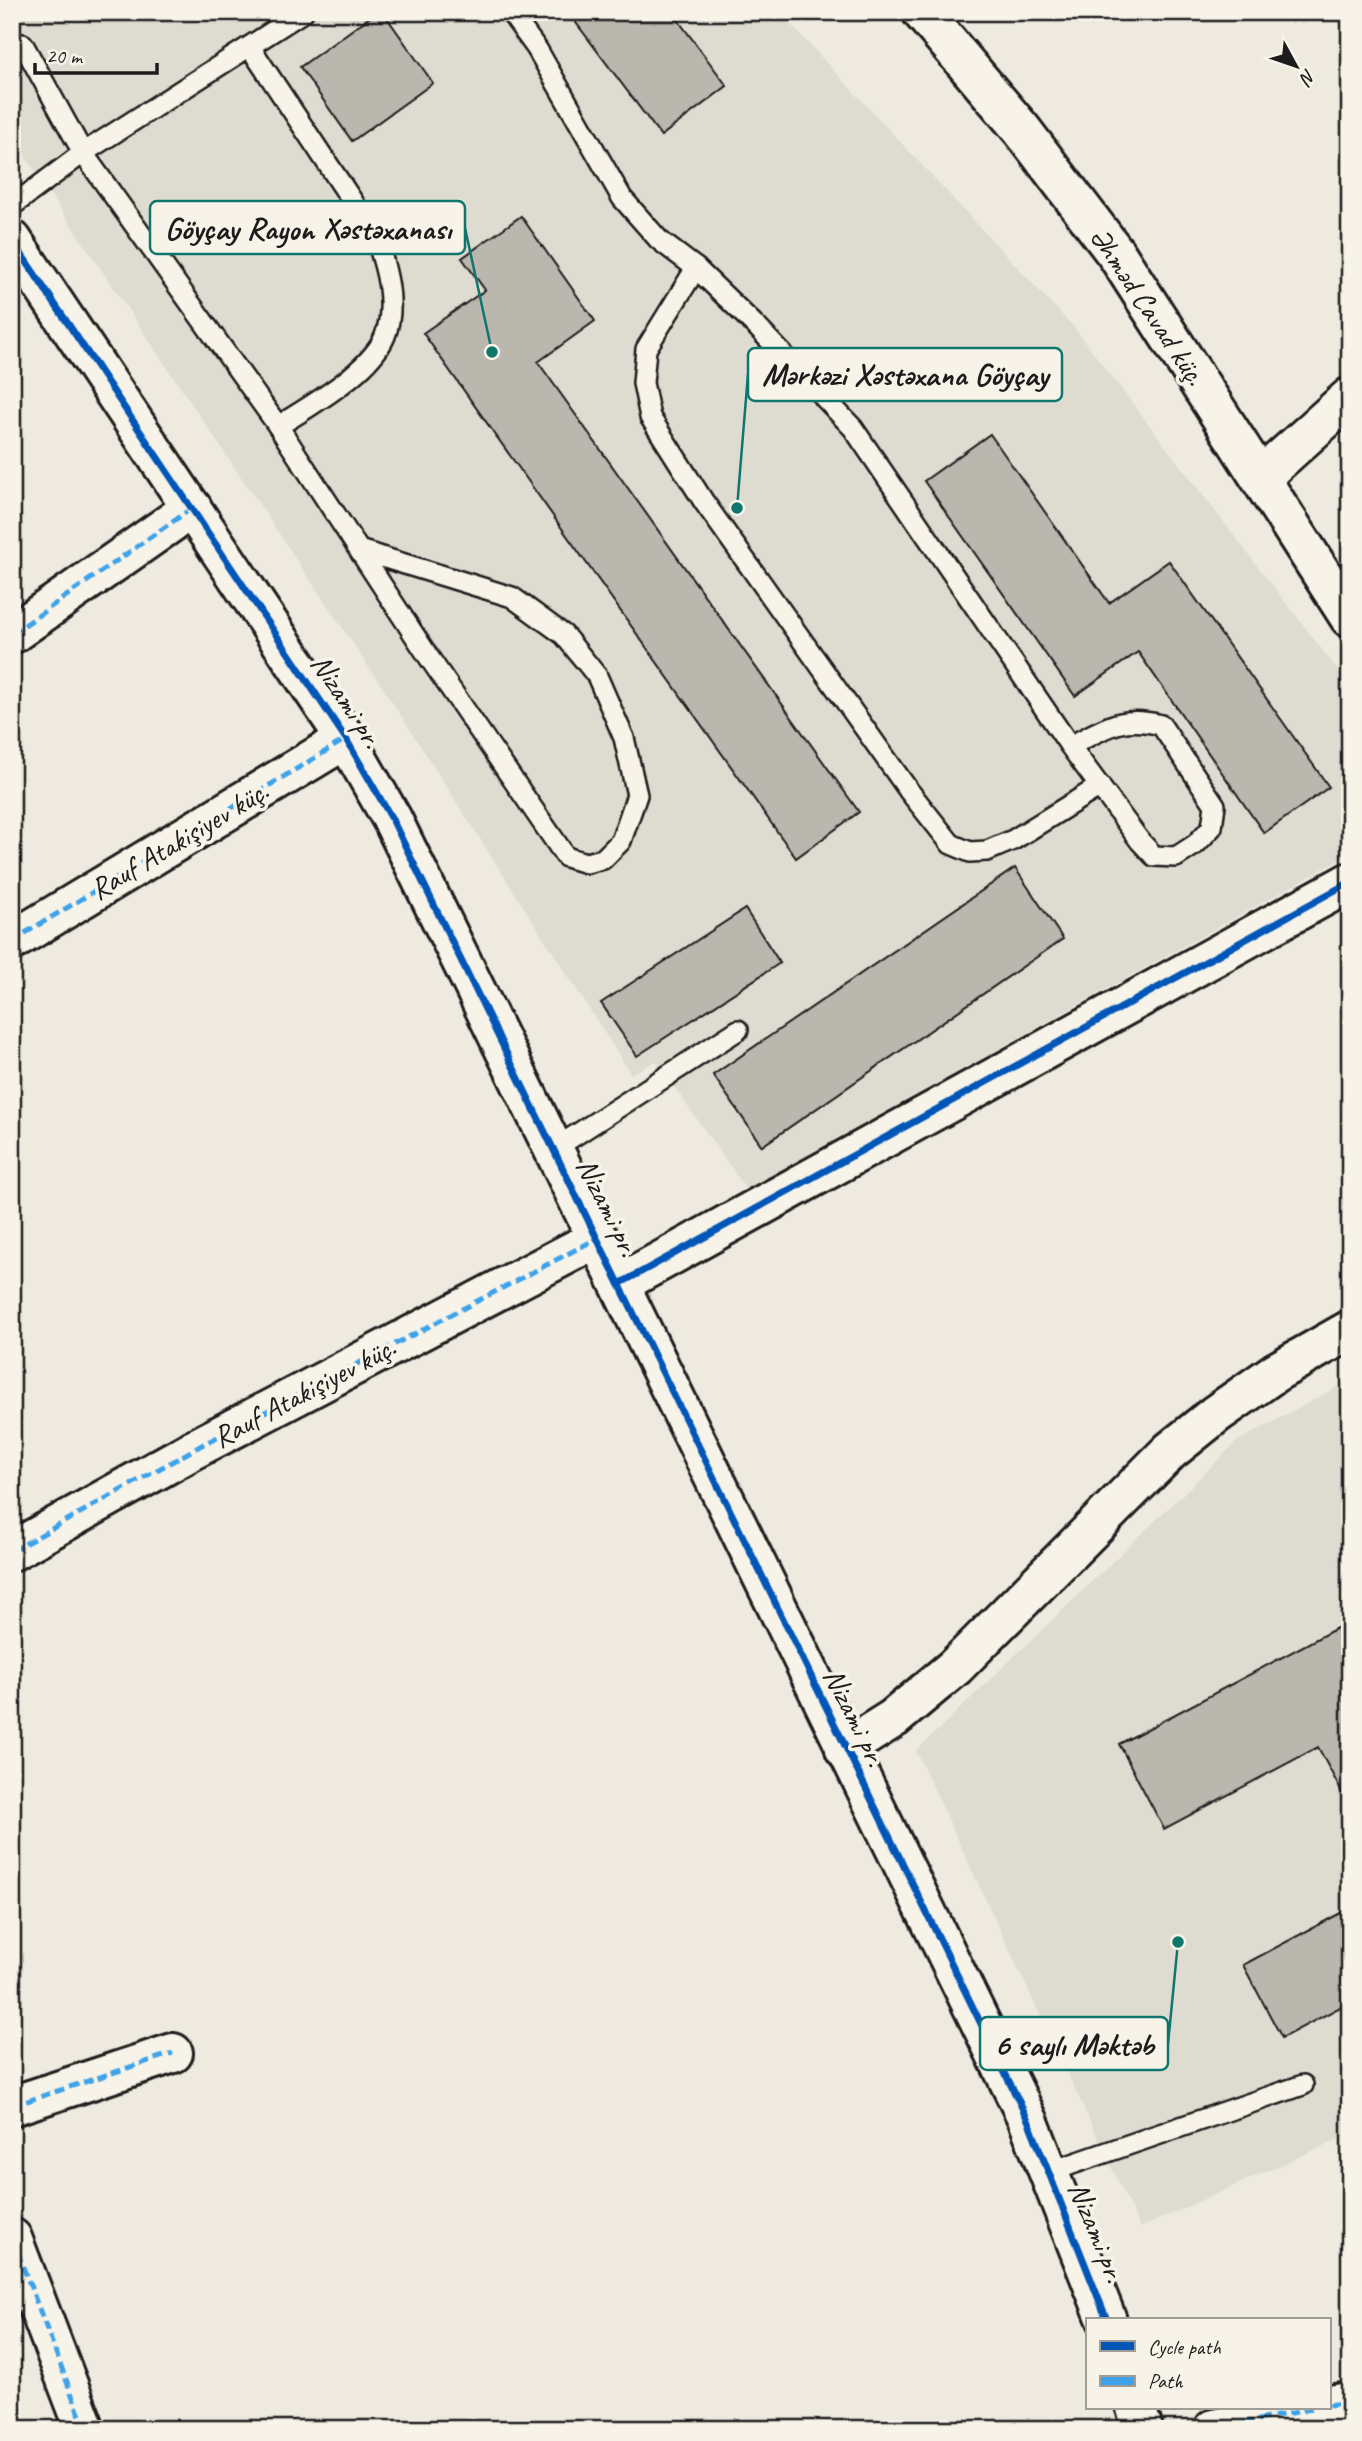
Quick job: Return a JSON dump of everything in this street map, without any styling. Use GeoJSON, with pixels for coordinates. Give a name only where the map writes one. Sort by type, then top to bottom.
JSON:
{"type":"FeatureCollection","features":[{"type":"Feature","properties":{"kind":"street","name":"Əhməd Cavad küç."},"geometry":{"type":"LineString","coordinates":[[922,12],[1022,130],[1117,255],[1350,618]]}},
{"type":"Feature","properties":{"kind":"street","name":"Nizami pr."},"geometry":{"type":"LineString","coordinates":[[12,240],[346,739],[392,819],[1028,2120],[1106,2318]]}},
{"type":"Feature","properties":{"kind":"street"},"geometry":{"type":"LineString","coordinates":[[1261,477],[1350,397]]}},
{"type":"Feature","properties":{"kind":"street"},"geometry":{"type":"LineString","coordinates":[[12,634],[192,508]]}},
{"type":"Feature","properties":{"kind":"street","name":"Rauf Atakişiyev küç."},"geometry":{"type":"LineString","coordinates":[[12,942],[346,739]]}},
{"type":"Feature","properties":{"kind":"street"},"geometry":{"type":"LineString","coordinates":[[621,1283],[1350,882]]}},
{"type":"Feature","properties":{"kind":"street","name":"Rauf Atakişiyev küç."},"geometry":{"type":"LineString","coordinates":[[12,1551],[212,1440],[598,1238]]}},
{"type":"Feature","properties":{"kind":"street"},"geometry":{"type":"LineString","coordinates":[[845,1749],[894,1718],[955,1667],[1170,1451],[1216,1413],[1276,1372],[1350,1330]]}},
{"type":"Feature","properties":{"kind":"street"},"geometry":{"type":"LineString","coordinates":[[12,2106],[173,2053]]}},
{"type":"Feature","properties":{"kind":"street"},"geometry":{"type":"LineString","coordinates":[[12,2238],[85,2429]]}},
{"type":"Feature","properties":{"kind":"street"},"geometry":{"type":"LineString","coordinates":[[1330,2405],[1350,2402]]}},
{"type":"Feature","properties":{"kind":"street"},"geometry":{"type":"LineString","coordinates":[[1137,2410],[1143,2429]]}},
{"type":"Feature","properties":{"kind":"street"},"geometry":{"type":"LineString","coordinates":[[1214,2429],[1306,2410]]}},
{"type":"Feature","properties":{"kind":"lane"},"geometry":{"type":"LineString","coordinates":[[12,206],[83,153],[303,12]]}},
{"type":"Feature","properties":{"kind":"lane"},"geometry":{"type":"LineString","coordinates":[[510,12],[537,50],[622,198],[659,240],[696,268],[757,327],[853,428],[1070,746],[1140,841],[1154,856],[1176,857],[1196,844],[1212,827],[1215,806],[1161,725],[1144,721],[1116,722],[1070,746]]}},
{"type":"Feature","properties":{"kind":"lane"},"geometry":{"type":"LineString","coordinates":[[23,44],[83,153],[278,426],[429,659],[566,857],[586,863],[603,859],[621,841],[637,795],[624,738],[597,676],[564,635],[512,597],[359,550]]}},
{"type":"Feature","properties":{"kind":"lane"},"geometry":{"type":"LineString","coordinates":[[250,47],[375,235],[386,268],[390,302],[385,337],[364,366],[324,398],[278,426]]}},
{"type":"Feature","properties":{"kind":"lane"},"geometry":{"type":"LineString","coordinates":[[696,268],[646,349],[643,383],[650,416],[704,502],[909,791],[951,844],[970,852],[979,852],[1013,840],[1100,786]]}},
{"type":"Feature","properties":{"kind":"lane"},"geometry":{"type":"LineString","coordinates":[[554,1149],[738,1030]]}},
{"type":"Feature","properties":{"kind":"lane"},"geometry":{"type":"LineString","coordinates":[[1049,2172],[1303,2085]]}},
{"type":"Feature","properties":{"kind":"shaded area"},"geometry":{"type":"Polygon","coordinates":[[[12,12],[779,12],[1075,329],[1350,686],[1350,854],[746,1189],[656,1061],[631,1074],[389,697],[12,137],[12,12]]]}},
{"type":"Feature","properties":{"kind":"shaded area"},"geometry":{"type":"Polygon","coordinates":[[[1350,1380],[1350,2134],[1140,2228],[916,1751],[1238,1441],[1350,1380]]]}},
{"type":"Feature","properties":{"kind":"building"},"geometry":{"type":"Polygon","coordinates":[[[377,12],[383,12],[433,83],[352,141],[300,67],[377,12]]]}},
{"type":"Feature","properties":{"kind":"building"},"geometry":{"type":"Polygon","coordinates":[[[568,12],[672,12],[727,86],[661,136],[568,12]]]}},
{"type":"Feature","properties":{"kind":"building"},"geometry":{"type":"Polygon","coordinates":[[[521,216],[595,321],[538,362],[859,812],[796,858],[423,333],[485,290],[462,258],[521,216]]]}},
{"type":"Feature","properties":{"kind":"building"},"geometry":{"type":"Polygon","coordinates":[[[990,434],[1109,603],[1169,561],[1329,787],[1264,833],[1138,652],[1075,696],[924,481],[990,434]]]}},
{"type":"Feature","properties":{"kind":"building"},"geometry":{"type":"Polygon","coordinates":[[[1015,868],[1063,939],[762,1146],[713,1075],[1015,868]]]}},
{"type":"Feature","properties":{"kind":"building"},"geometry":{"type":"Polygon","coordinates":[[[745,909],[780,963],[637,1056],[601,1003],[745,909]]]}},
{"type":"Feature","properties":{"kind":"building"},"geometry":{"type":"Polygon","coordinates":[[[1350,1621],[1350,1808],[1318,1747],[1164,1829],[1119,1744],[1350,1621]]]}},
{"type":"Feature","properties":{"kind":"building"},"geometry":{"type":"Polygon","coordinates":[[[1350,1908],[1350,2002],[1282,2038],[1243,1965],[1350,1908]]]}},
{"type":"Feature","properties":{"kind":"marked path"},"geometry":{"type":"LineString","coordinates":[[12,634],[192,508]]}},
{"type":"Feature","properties":{"kind":"marked path"},"geometry":{"type":"LineString","coordinates":[[12,941],[346,739]]}},
{"type":"Feature","properties":{"kind":"marked path"},"geometry":{"type":"LineString","coordinates":[[12,1551],[200,1446],[598,1238]]}},
{"type":"Feature","properties":{"kind":"marked path"},"geometry":{"type":"LineString","coordinates":[[12,2106],[173,2053]]}},
{"type":"Feature","properties":{"kind":"marked path"},"geometry":{"type":"LineString","coordinates":[[12,2238],[85,2429]]}},
{"type":"Feature","properties":{"kind":"marked path"},"geometry":{"type":"LineString","coordinates":[[1330,2405],[1350,2402]]}},
{"type":"Feature","properties":{"kind":"marked path"},"geometry":{"type":"LineString","coordinates":[[1214,2429],[1306,2410]]}},
{"type":"Feature","properties":{"kind":"cycle path"},"geometry":{"type":"LineString","coordinates":[[12,240],[346,739],[392,819],[1028,2120],[1106,2318]]}},
{"type":"Feature","properties":{"kind":"cycle path"},"geometry":{"type":"LineString","coordinates":[[621,1283],[1350,882]]}},
{"type":"Feature","properties":{"kind":"place","name":"Göyçay Rayon Xəstəxanası"},"geometry":{"type":"Point","coordinates":[492,352]}},
{"type":"Feature","properties":{"kind":"place","name":"Mərkəzi Xəstəxana Göyçay"},"geometry":{"type":"Point","coordinates":[737,508]}},
{"type":"Feature","properties":{"kind":"place","name":"6 saylı Məktəb"},"geometry":{"type":"Point","coordinates":[1178,1942]}}]}
